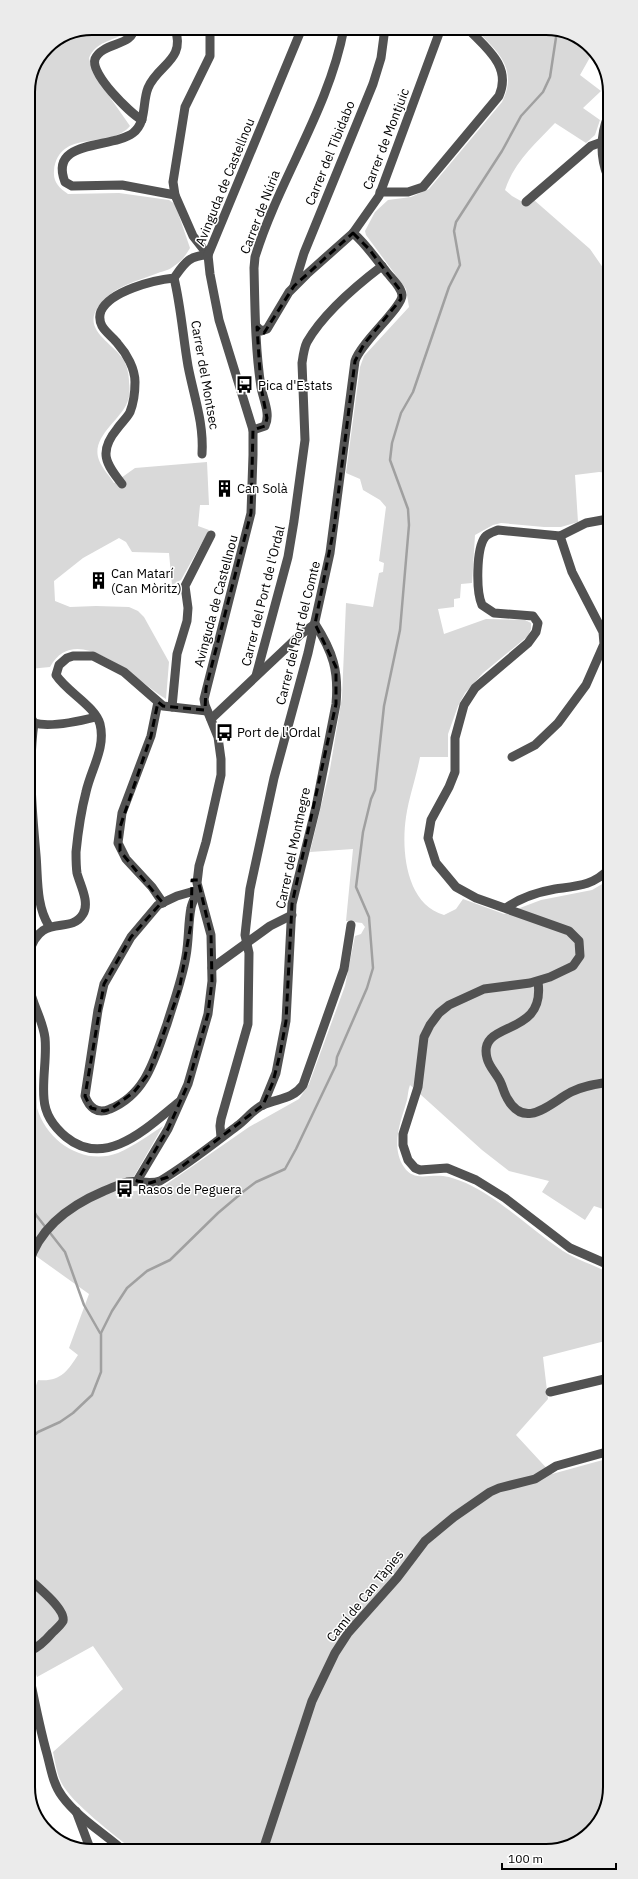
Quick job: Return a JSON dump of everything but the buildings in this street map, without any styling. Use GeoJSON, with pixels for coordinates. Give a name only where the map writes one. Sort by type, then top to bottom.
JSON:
{"type":"FeatureCollection","features":[{"type":"Feature","properties":{"kind":"street"},"geometry":{"type":"LineString","coordinates":[[131,35],[123,42],[104,48],[96,58],[95,63],[102,78],[128,111],[142,120]]}},
{"type":"Feature","properties":{"kind":"street"},"geometry":{"type":"LineString","coordinates":[[175,195],[122,185],[79,187],[68,185],[65,182],[62,169],[63,162],[67,156],[80,149],[125,138],[138,128],[142,120],[147,90],[150,83],[173,58],[177,50],[177,35]]}},
{"type":"Feature","properties":{"kind":"street"},"geometry":{"type":"LineString","coordinates":[[208,255],[193,236],[175,195],[173,182],[182,121],[190,96],[207,66],[210,56],[210,35]]}},
{"type":"Feature","properties":{"kind":"street","name":"Avinguda de Castellnou"},"geometry":{"type":"LineString","coordinates":[[137,1181],[168,1129],[180,1101],[190,1077],[208,1014],[212,968],[211,936],[198,890],[199,866],[221,775],[218,737],[204,698],[252,513],[253,430],[219,320],[208,265],[208,255],[299,35]]}},
{"type":"Feature","properties":{"kind":"street","name":"Carrer de Núria"},"geometry":{"type":"LineString","coordinates":[[253,430],[265,426],[267,418],[261,387],[254,268],[255,257],[283,188],[328,88],[342,35]]}},
{"type":"Feature","properties":{"kind":"street","name":"Carrer del Tibidabo"},"geometry":{"type":"LineString","coordinates":[[294,286],[300,262],[373,84],[381,58],[384,35]]}},
{"type":"Feature","properties":{"kind":"street","name":"Carrer de Montjuic"},"geometry":{"type":"LineString","coordinates":[[257,327],[261,331],[267,329],[294,286],[353,233],[380,192],[438,35]]}},
{"type":"Feature","properties":{"kind":"street"},"geometry":{"type":"LineString","coordinates":[[380,192],[408,192],[424,187],[499,96],[503,82],[500,66],[473,35]]}},
{"type":"Feature","properties":{"kind":"street"},"geometry":{"type":"LineString","coordinates":[[603,138],[603,161]]}},
{"type":"Feature","properties":{"kind":"street"},"geometry":{"type":"LineString","coordinates":[[526,202],[591,146],[602,142]]}},
{"type":"Feature","properties":{"kind":"street","name":"Carrer del Port del Comte"},"geometry":{"type":"LineString","coordinates":[[221,1137],[221,1119],[247,1032],[249,953],[246,944],[245,925],[255,866],[274,778],[314,624],[334,528],[354,361],[364,344],[397,307],[401,300],[400,290],[369,248],[353,233]]}},
{"type":"Feature","properties":{"kind":"street"},"geometry":{"type":"LineString","coordinates":[[122,484],[108,464],[105,452],[111,437],[130,413],[134,402],[135,375],[129,359],[102,325],[100,317],[101,312],[106,304],[130,290],[152,281],[174,278],[189,259],[197,255],[208,255]]}},
{"type":"Feature","properties":{"kind":"street","name":"Carrer del Port de l'Ordal"},"geometry":{"type":"LineString","coordinates":[[256,677],[288,557],[294,521],[306,440],[302,363],[307,342],[326,318],[382,266]]}},
{"type":"Feature","properties":{"kind":"street","name":"Carrer del Montsec"},"geometry":{"type":"LineString","coordinates":[[174,278],[180,304],[188,366],[202,429],[202,454]]}},
{"type":"Feature","properties":{"kind":"street"},"geometry":{"type":"LineString","coordinates":[[603,520],[586,523],[560,536],[498,530],[490,533],[483,541],[479,561],[478,585],[482,605],[494,613],[533,616],[538,623],[538,627],[528,643],[475,688],[464,706],[455,738],[455,772],[429,826],[428,838],[433,854],[448,879],[456,887],[476,898],[569,931],[579,941],[580,956],[576,964],[569,969],[538,982],[484,989],[449,1005],[435,1018],[424,1037],[418,1087],[403,1134],[404,1150],[408,1160],[415,1168],[420,1170],[447,1168],[476,1180],[504,1198],[570,1248],[603,1262]]}},
{"type":"Feature","properties":{"kind":"street"},"geometry":{"type":"LineString","coordinates":[[172,707],[177,654],[187,621],[188,608],[185,586],[211,535]]}},
{"type":"Feature","properties":{"kind":"street"},"geometry":{"type":"LineString","coordinates":[[560,536],[572,572],[603,632]]}},
{"type":"Feature","properties":{"kind":"street"},"geometry":{"type":"LineString","coordinates":[[35,938],[43,929],[49,926],[72,922],[79,919],[84,911],[85,900],[76,861],[86,792],[100,748],[101,733],[96,717],[84,703],[65,687],[56,675],[59,664],[72,656],[93,656],[109,663],[136,681],[163,706],[209,715],[256,677],[301,634],[314,624]]}},
{"type":"Feature","properties":{"kind":"street","name":"Carrer del Montnegre"},"geometry":{"type":"LineString","coordinates":[[263,1105],[276,1073],[286,1021],[292,904],[316,807],[338,688],[336,666],[328,645],[314,624]]}},
{"type":"Feature","properties":{"kind":"street"},"geometry":{"type":"LineString","coordinates":[[512,757],[535,744],[558,723],[586,685],[603,646]]}},
{"type":"Feature","properties":{"kind":"street"},"geometry":{"type":"LineString","coordinates":[[158,702],[151,736],[122,813],[118,844],[126,859],[152,887],[162,903]]}},
{"type":"Feature","properties":{"kind":"street"},"geometry":{"type":"LineString","coordinates":[[35,723],[42,725],[81,721],[96,717]]}},
{"type":"Feature","properties":{"kind":"street"},"geometry":{"type":"LineString","coordinates":[[35,837],[40,899],[44,919],[49,926]]}},
{"type":"Feature","properties":{"kind":"street"},"geometry":{"type":"LineString","coordinates":[[506,908],[521,899],[540,893],[587,884],[603,874]]}},
{"type":"Feature","properties":{"kind":"street"},"geometry":{"type":"LineString","coordinates":[[198,890],[191,907],[186,955],[179,991],[154,1064],[144,1082],[125,1101],[104,1112],[91,1108],[85,1096],[101,994],[104,984],[132,937],[158,905],[188,892],[198,890]]}},
{"type":"Feature","properties":{"kind":"street"},"geometry":{"type":"LineString","coordinates":[[212,968],[270,926],[292,915]]}},
{"type":"Feature","properties":{"kind":"street"},"geometry":{"type":"LineString","coordinates":[[35,1250],[45,1233],[69,1209],[112,1187],[137,1181],[150,1184],[160,1182],[263,1105],[286,1099],[294,1095],[302,1085],[344,969],[351,925]]}},
{"type":"Feature","properties":{"kind":"street"},"geometry":{"type":"LineString","coordinates":[[538,982],[539,997],[534,1011],[520,1024],[496,1033],[489,1041],[487,1047],[488,1061],[499,1079],[507,1098],[519,1110],[525,1113],[535,1113],[579,1089],[603,1083]]}},
{"type":"Feature","properties":{"kind":"street"},"geometry":{"type":"LineString","coordinates":[[35,1006],[45,1039],[44,1099],[47,1112],[53,1124],[68,1139],[79,1145],[93,1148],[104,1149],[114,1146],[133,1137],[151,1125],[180,1101]]}},
{"type":"Feature","properties":{"kind":"street"},"geometry":{"type":"LineString","coordinates":[[550,1392],[603,1380]]}},
{"type":"Feature","properties":{"kind":"street","name":"Camí de Can Tàpies"},"geometry":{"type":"LineString","coordinates":[[265,1844],[312,1701],[335,1653],[348,1633],[397,1578],[426,1541],[447,1522],[490,1492],[499,1488],[535,1479],[549,1470],[603,1453]]}},
{"type":"Feature","properties":{"kind":"street"},"geometry":{"type":"LineString","coordinates":[[35,1585],[56,1604],[63,1614],[62,1621],[57,1628],[47,1639],[35,1647]]}},
{"type":"Feature","properties":{"kind":"street"},"geometry":{"type":"LineString","coordinates":[[35,1701],[52,1775],[63,1797],[116,1844]]}},
{"type":"Feature","properties":{"kind":"street"},"geometry":{"type":"LineString","coordinates":[[76,1810],[88,1844]]}},
{"type":"Feature","properties":{"kind":"highlighted area"},"geometry":{"type":"Polygon","coordinates":[[[353,233],[369,249],[400,290],[401,299],[364,344],[355,361],[334,528],[315,624],[336,667],[336,704],[292,904],[286,1021],[280,1054],[273,1082],[263,1105],[168,1177],[150,1183],[137,1181],[168,1129],[188,1084],[208,1014],[212,981],[211,935],[198,880],[192,880],[191,924],[179,991],[149,1073],[134,1092],[111,1109],[104,1111],[91,1108],[85,1096],[104,984],[131,937],[162,902],[120,851],[120,827],[151,736],[158,702],[163,706],[205,710],[206,688],[251,513],[253,430],[265,426],[267,418],[261,387],[257,327],[264,333],[294,286],[353,233]]]}},
{"type":"Feature","properties":{"kind":"shaded area"},"geometry":{"type":"Polygon","coordinates":[[[92,35],[121,35],[100,45],[92,52],[89,58],[93,73],[130,126],[121,133],[110,137],[86,141],[65,149],[58,157],[54,171],[54,178],[59,187],[68,194],[119,193],[169,200],[175,204],[190,248],[185,256],[171,268],[133,282],[110,294],[103,300],[94,315],[96,329],[118,353],[127,367],[130,387],[129,398],[124,409],[108,428],[99,442],[98,457],[114,483],[135,468],[207,462],[209,505],[200,505],[198,526],[209,530],[181,580],[172,585],[169,553],[132,552],[126,542],[119,538],[83,558],[54,581],[55,601],[70,607],[129,607],[138,611],[144,617],[169,662],[166,699],[125,669],[91,651],[76,649],[62,654],[50,667],[35,668],[36,81],[39,70],[45,60],[60,45],[70,39],[92,35]]]}},
{"type":"Feature","properties":{"kind":"shaded area"},"geometry":{"type":"Polygon","coordinates":[[[481,35],[550,35],[568,39],[584,49],[591,56],[580,75],[601,91],[583,108],[600,120],[595,135],[586,143],[555,123],[520,162],[505,190],[512,196],[528,205],[534,200],[590,249],[603,268],[603,472],[575,475],[578,522],[561,527],[501,523],[493,525],[475,535],[472,583],[461,584],[460,598],[454,599],[454,607],[438,609],[444,634],[486,619],[525,620],[531,623],[531,629],[528,636],[483,673],[465,693],[458,706],[448,734],[448,757],[420,757],[406,817],[404,845],[409,875],[414,888],[421,900],[431,909],[444,915],[456,909],[463,899],[504,914],[541,900],[592,890],[603,884],[603,1209],[594,1206],[585,1220],[542,1192],[549,1181],[509,1171],[482,1150],[410,1085],[397,1142],[400,1159],[408,1172],[417,1176],[446,1176],[466,1183],[504,1206],[563,1251],[603,1270],[603,1342],[543,1357],[548,1399],[516,1435],[552,1474],[603,1460],[603,1795],[595,1816],[584,1830],[568,1840],[554,1844],[126,1844],[83,1809],[66,1790],[58,1775],[53,1752],[123,1689],[93,1646],[37,1677],[35,1672],[35,1388],[38,1380],[52,1379],[62,1375],[78,1355],[69,1348],[89,1294],[35,1255],[35,1027],[37,1108],[49,1131],[58,1141],[68,1148],[80,1153],[92,1156],[105,1156],[124,1150],[163,1126],[125,1192],[161,1188],[249,1127],[299,1099],[309,1084],[345,986],[355,936],[361,934],[365,927],[362,923],[346,921],[353,849],[310,852],[330,769],[342,697],[346,603],[373,607],[379,573],[383,572],[384,563],[379,561],[386,507],[380,500],[363,490],[360,479],[346,473],[360,367],[364,356],[409,307],[406,289],[366,235],[365,231],[375,212],[388,200],[411,197],[429,189],[502,102],[507,90],[507,70],[503,61],[481,35]]]}},
{"type":"Feature","properties":{"kind":"waterway"},"geometry":{"type":"LineString","coordinates":[[35,1435],[60,1422],[73,1413],[92,1395],[101,1372],[101,1333],[112,1311],[127,1288],[147,1271],[170,1260],[218,1213],[244,1191],[256,1182],[285,1169],[336,1065],[337,1057],[367,988],[373,968],[369,917],[356,887],[363,832],[371,799],[375,790],[384,706],[400,630],[409,525],[408,509],[390,460],[392,443],[401,413],[413,392],[449,287],[460,265],[454,231],[456,222],[502,151],[521,116],[543,92],[550,77],[556,36]]}},
{"type":"Feature","properties":{"kind":"waterway"},"geometry":{"type":"LineString","coordinates":[[35,1213],[65,1252],[84,1305],[100,1333]]}},
{"type":"Feature","properties":{"kind":"place","name":"Pica d'Estats"},"geometry":{"type":"Point","coordinates":[245,385]}},
{"type":"Feature","properties":{"kind":"place","name":"Can Solà"},"geometry":{"type":"Point","coordinates":[224,488]}},
{"type":"Feature","properties":{"kind":"place","name":"Can Matarí (Can Mòritz)"},"geometry":{"type":"Point","coordinates":[98,580]}},
{"type":"Feature","properties":{"kind":"place","name":"Port de l'Ordal"},"geometry":{"type":"Point","coordinates":[224,732]}},
{"type":"Feature","properties":{"kind":"place","name":"Rasos de Peguera"},"geometry":{"type":"Point","coordinates":[125,1189]}}]}
